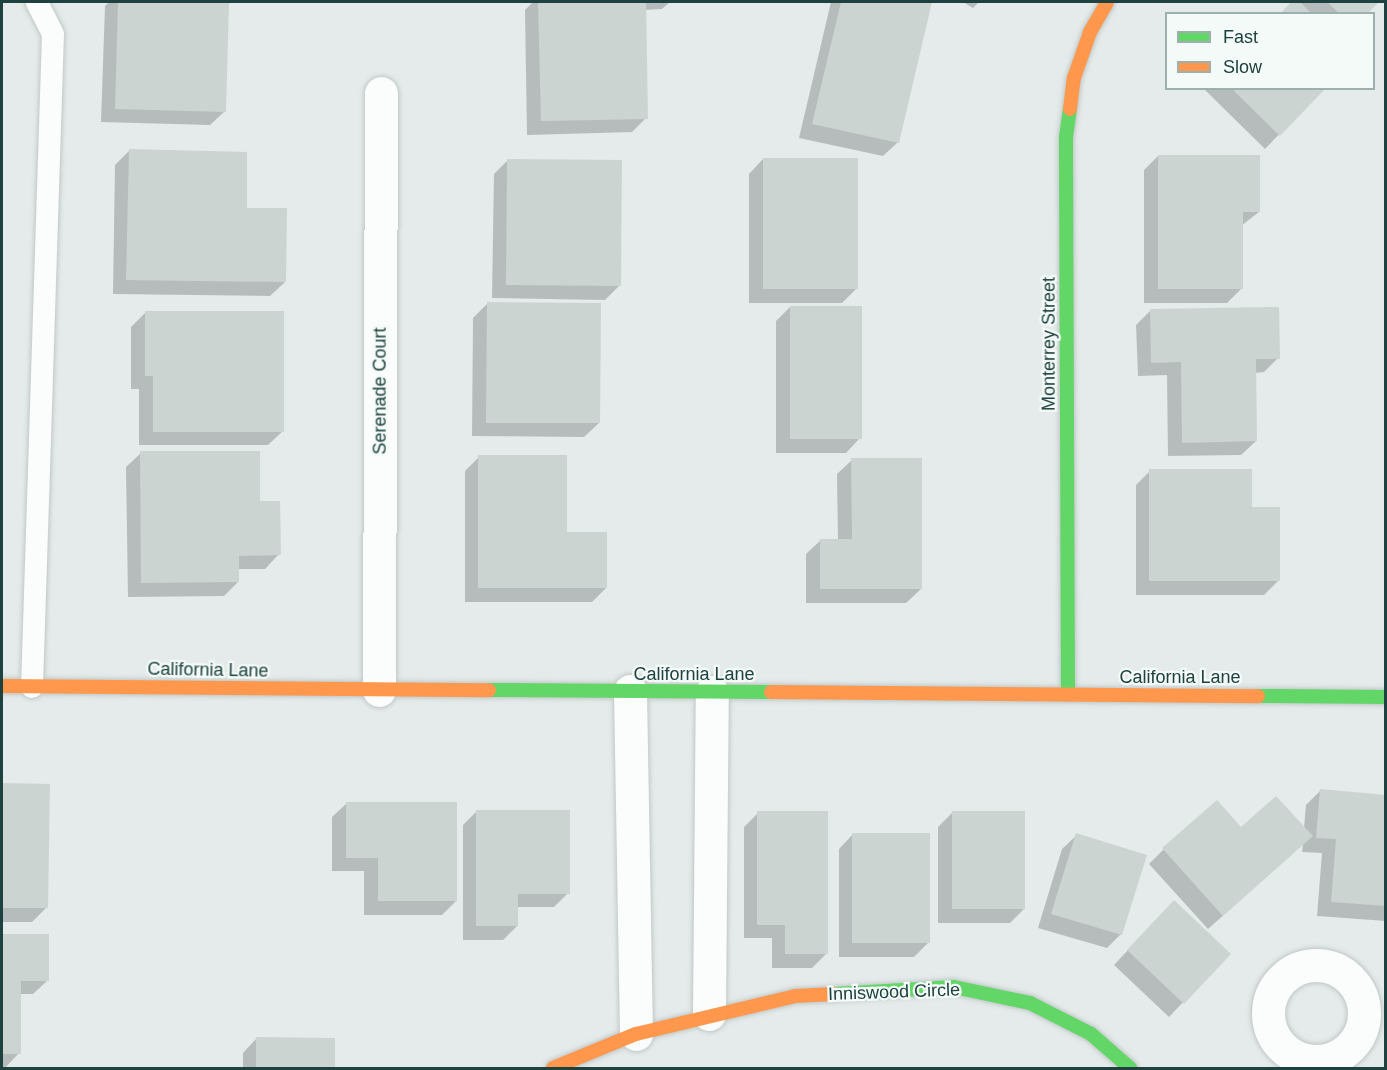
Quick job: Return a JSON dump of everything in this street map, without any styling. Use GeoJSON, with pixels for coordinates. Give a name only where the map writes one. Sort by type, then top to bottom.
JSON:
{"type":"FeatureCollection","features":[{"type":"Feature","properties":{"kind":"street","name":"Monterrey Street"},"geometry":{"type":"LineString","coordinates":[[1068,694],[1066,137],[1074,78],[1090,32],[1107,2]]}},
{"type":"Feature","properties":{"kind":"street","name":"Serenade Court"},"geometry":{"type":"LineString","coordinates":[[379,690],[381,93]]}},
{"type":"Feature","properties":{"kind":"street","name":"California Lane"},"geometry":{"type":"LineString","coordinates":[[2,686],[1386,697]]}},
{"type":"Feature","properties":{"kind":"street"},"geometry":{"type":"LineString","coordinates":[[630,691],[636,1034]]}},
{"type":"Feature","properties":{"kind":"street"},"geometry":{"type":"LineString","coordinates":[[709,1014],[712,692]]}},
{"type":"Feature","properties":{"kind":"street","name":"Inniswood Circle"},"geometry":{"type":"LineString","coordinates":[[553,1068],[636,1034],[709,1014],[795,996],[954,987],[1030,1003],[1091,1034],[1130,1068]]}},
{"type":"Feature","properties":{"kind":"lane"},"geometry":{"type":"LineString","coordinates":[[32,687],[53,34],[37,2]]}},
{"type":"Feature","properties":{"kind":"building"},"geometry":{"type":"Polygon","coordinates":[[[118,2],[229,2],[226,112],[115,109],[118,2]]]}},
{"type":"Feature","properties":{"kind":"building"},"geometry":{"type":"Polygon","coordinates":[[[538,2],[646,2],[648,119],[541,121],[538,2]]]}},
{"type":"Feature","properties":{"kind":"building"},"geometry":{"type":"Polygon","coordinates":[[[841,2],[932,2],[899,143],[812,124],[841,2]]]}},
{"type":"Feature","properties":{"kind":"building"},"geometry":{"type":"Polygon","coordinates":[[[1291,2],[1300,2],[1310,12],[1282,12],[1291,2]]]}},
{"type":"Feature","properties":{"kind":"building"},"geometry":{"type":"Polygon","coordinates":[[[1327,2],[1379,2],[1369,12],[1338,12],[1327,2]]]}},
{"type":"Feature","properties":{"kind":"building"},"geometry":{"type":"Polygon","coordinates":[[[1233,90],[1324,90],[1280,136],[1233,90]]]}},
{"type":"Feature","properties":{"kind":"building"},"geometry":{"type":"Polygon","coordinates":[[[129,149],[247,152],[247,208],[287,208],[286,282],[126,280],[129,149]]]}},
{"type":"Feature","properties":{"kind":"building"},"geometry":{"type":"Polygon","coordinates":[[[1158,155],[1260,155],[1260,212],[1243,212],[1243,289],[1158,289],[1158,155]]]}},
{"type":"Feature","properties":{"kind":"building"},"geometry":{"type":"Polygon","coordinates":[[[763,158],[858,158],[858,289],[763,289],[763,158]]]}},
{"type":"Feature","properties":{"kind":"building"},"geometry":{"type":"Polygon","coordinates":[[[507,159],[622,160],[621,286],[506,285],[507,159]]]}},
{"type":"Feature","properties":{"kind":"building"},"geometry":{"type":"Polygon","coordinates":[[[487,302],[601,303],[600,423],[486,423],[487,302]]]}},
{"type":"Feature","properties":{"kind":"building"},"geometry":{"type":"Polygon","coordinates":[[[790,306],[862,306],[862,439],[790,439],[790,306]]]}},
{"type":"Feature","properties":{"kind":"building"},"geometry":{"type":"Polygon","coordinates":[[[1279,307],[1280,359],[1256,359],[1257,441],[1182,443],[1181,362],[1151,363],[1150,309],[1279,307]]]}},
{"type":"Feature","properties":{"kind":"building"},"geometry":{"type":"Polygon","coordinates":[[[145,311],[284,311],[284,432],[153,432],[153,376],[145,376],[145,311]]]}},
{"type":"Feature","properties":{"kind":"building"},"geometry":{"type":"Polygon","coordinates":[[[140,451],[260,451],[260,501],[280,501],[281,555],[239,556],[239,582],[141,583],[140,451]]]}},
{"type":"Feature","properties":{"kind":"building"},"geometry":{"type":"Polygon","coordinates":[[[478,455],[567,455],[567,532],[607,532],[607,588],[478,588],[478,455]]]}},
{"type":"Feature","properties":{"kind":"building"},"geometry":{"type":"Polygon","coordinates":[[[851,458],[922,458],[922,589],[820,589],[820,539],[852,539],[851,458]]]}},
{"type":"Feature","properties":{"kind":"building"},"geometry":{"type":"Polygon","coordinates":[[[1149,469],[1252,469],[1252,507],[1280,507],[1280,581],[1149,581],[1149,469]]]}},
{"type":"Feature","properties":{"kind":"building"},"geometry":{"type":"Polygon","coordinates":[[[2,783],[50,784],[48,908],[2,908],[2,783]]]}},
{"type":"Feature","properties":{"kind":"building"},"geometry":{"type":"Polygon","coordinates":[[[1320,789],[1386,795],[1386,906],[1331,902],[1336,839],[1316,838],[1320,789]]]}},
{"type":"Feature","properties":{"kind":"building"},"geometry":{"type":"Polygon","coordinates":[[[1276,796],[1313,836],[1223,916],[1162,848],[1217,800],[1241,827],[1276,796]]]}},
{"type":"Feature","properties":{"kind":"building"},"geometry":{"type":"Polygon","coordinates":[[[346,802],[457,802],[457,901],[378,901],[378,858],[346,858],[346,802]]]}},
{"type":"Feature","properties":{"kind":"building"},"geometry":{"type":"Polygon","coordinates":[[[476,810],[570,810],[570,894],[518,894],[518,926],[476,926],[476,810]]]}},
{"type":"Feature","properties":{"kind":"building"},"geometry":{"type":"Polygon","coordinates":[[[757,811],[828,811],[828,954],[785,954],[785,925],[757,925],[757,811]]]}},
{"type":"Feature","properties":{"kind":"building"},"geometry":{"type":"Polygon","coordinates":[[[952,811],[1025,811],[1025,909],[952,909],[952,811]]]}},
{"type":"Feature","properties":{"kind":"building"},"geometry":{"type":"Polygon","coordinates":[[[852,833],[930,833],[930,943],[852,943],[852,833]]]}},
{"type":"Feature","properties":{"kind":"building"},"geometry":{"type":"Polygon","coordinates":[[[1076,833],[1147,855],[1122,935],[1051,914],[1076,833]]]}},
{"type":"Feature","properties":{"kind":"building"},"geometry":{"type":"Polygon","coordinates":[[[1174,900],[1231,954],[1184,1004],[1127,950],[1174,900]]]}},
{"type":"Feature","properties":{"kind":"building"},"geometry":{"type":"Polygon","coordinates":[[[2,934],[49,934],[49,981],[21,981],[21,1054],[2,1054],[2,934]]]}},
{"type":"Feature","properties":{"kind":"building"},"geometry":{"type":"Polygon","coordinates":[[[256,1037],[335,1038],[335,1068],[256,1068],[256,1037]]]}},
{"type":"Feature","properties":{"kind":"traffic: fast"},"geometry":{"type":"LineString","coordinates":[[1068,694],[1066,137],[1070,109]]}},
{"type":"Feature","properties":{"kind":"traffic: fast"},"geometry":{"type":"LineString","coordinates":[[489,690],[771,692]]}},
{"type":"Feature","properties":{"kind":"traffic: fast"},"geometry":{"type":"LineString","coordinates":[[1258,696],[1386,697]]}},
{"type":"Feature","properties":{"kind":"traffic: fast"},"geometry":{"type":"LineString","coordinates":[[834,994],[954,987],[1030,1003],[1091,1034],[1130,1068]]}},
{"type":"Feature","properties":{"kind":"traffic: slow"},"geometry":{"type":"LineString","coordinates":[[1070,109],[1074,78],[1090,32],[1107,2]]}},
{"type":"Feature","properties":{"kind":"traffic: slow"},"geometry":{"type":"LineString","coordinates":[[2,686],[489,690]]}},
{"type":"Feature","properties":{"kind":"traffic: slow"},"geometry":{"type":"LineString","coordinates":[[771,692],[1258,696]]}},
{"type":"Feature","properties":{"kind":"traffic: slow"},"geometry":{"type":"LineString","coordinates":[[553,1068],[636,1034],[795,996],[834,994]]}}]}
